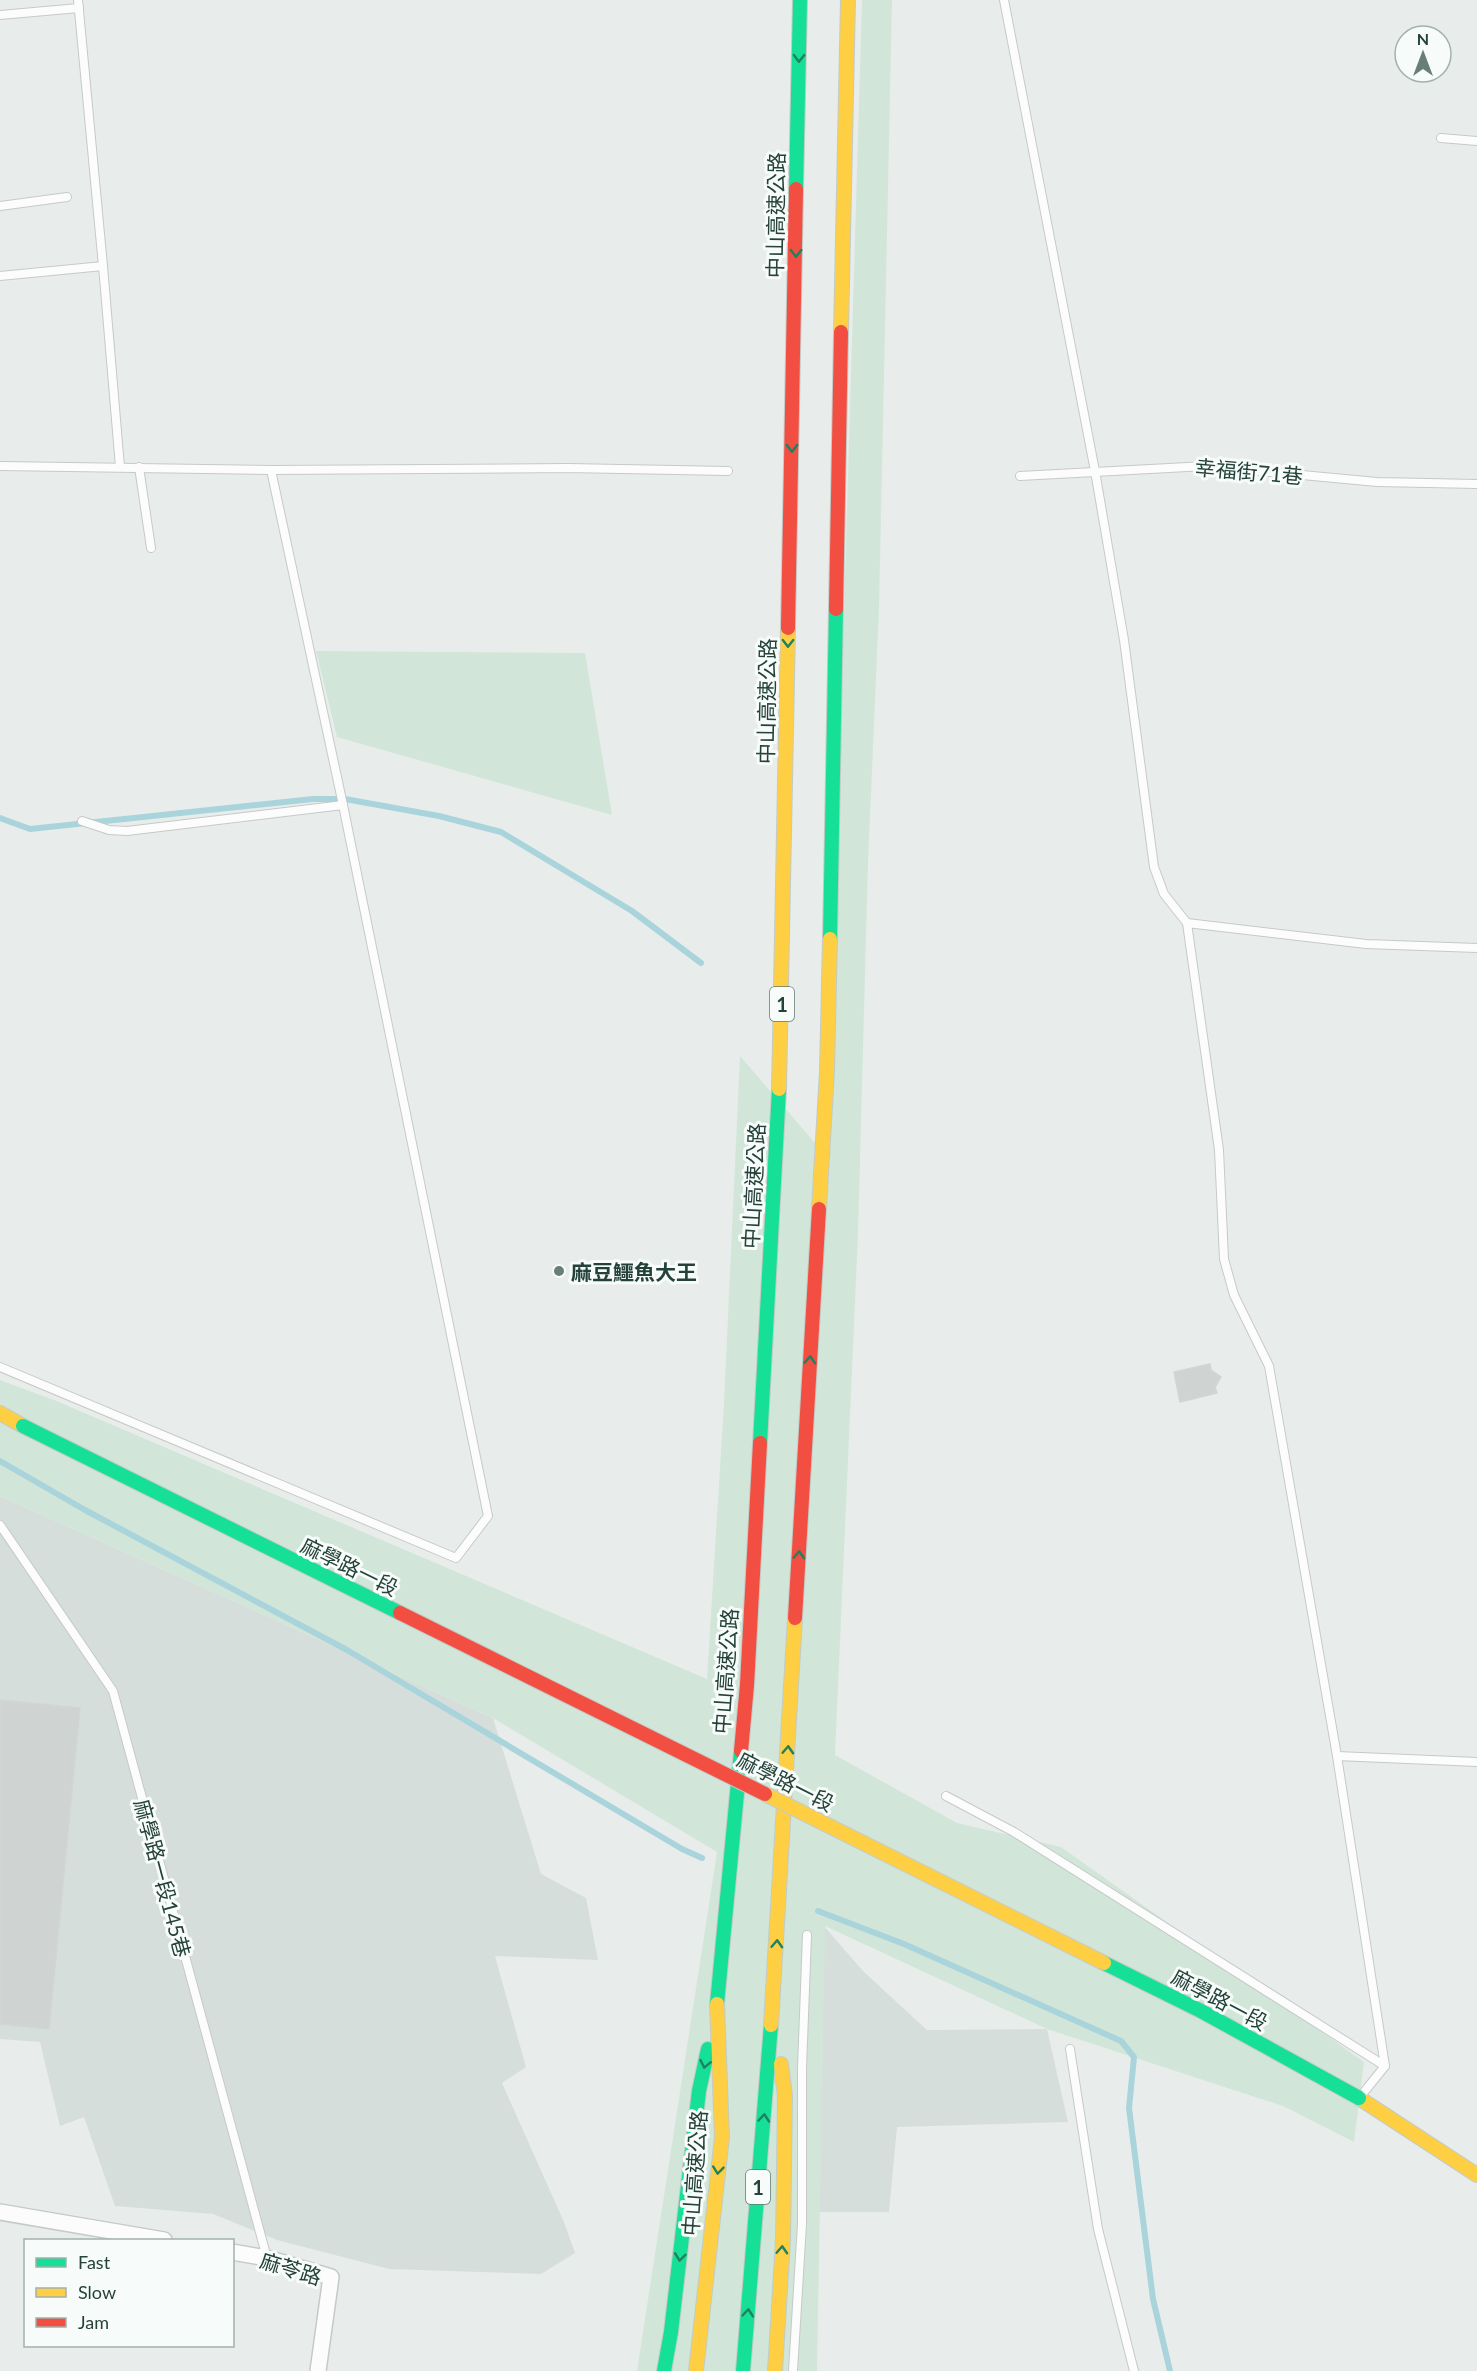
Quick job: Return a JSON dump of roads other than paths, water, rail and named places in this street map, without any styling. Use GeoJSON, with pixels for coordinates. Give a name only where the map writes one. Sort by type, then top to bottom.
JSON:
{"type":"FeatureCollection","features":[{"type":"Feature","properties":{"kind":"main road","name":"中山高速公路"},"geometry":{"type":"LineString","coordinates":[[696,2371],[722,2137],[717,2006],[747,1685],[780,1075],[800,0]]}},
{"type":"Feature","properties":{"kind":"main road","name":"1"},"geometry":{"type":"LineString","coordinates":[[743,2371],[773,2003],[827,1071],[848,0]]}},
{"type":"Feature","properties":{"kind":"main road","name":"麻學路一段"},"geometry":{"type":"LineString","coordinates":[[0,1413],[1201,2011],[1359,2098],[1477,2175]]}},
{"type":"Feature","properties":{"kind":"main road"},"geometry":{"type":"LineString","coordinates":[[773,2003],[785,2096],[783,2240],[775,2371]]}},
{"type":"Feature","properties":{"kind":"main road"},"geometry":{"type":"LineString","coordinates":[[664,2371],[671,2331],[699,2091],[717,2006]]}},
{"type":"Feature","properties":{"kind":"street"},"geometry":{"type":"LineString","coordinates":[[0,2212],[153,2239]]}},
{"type":"Feature","properties":{"kind":"street","name":"麻苓路"},"geometry":{"type":"LineString","coordinates":[[234,2252],[267,2258],[331,2277],[318,2371]]}},
{"type":"Feature","properties":{"kind":"lane"},"geometry":{"type":"LineString","coordinates":[[1004,0],[1095,471],[1124,640],[1154,867],[1164,894],[1187,923],[1219,1150],[1224,1259],[1234,1295],[1269,1366],[1337,1756],[1385,2066],[1359,2098]]}},
{"type":"Feature","properties":{"kind":"lane"},"geometry":{"type":"LineString","coordinates":[[0,15],[78,4],[120,467]]}},
{"type":"Feature","properties":{"kind":"lane"},"geometry":{"type":"LineString","coordinates":[[1441,138],[1477,141]]}},
{"type":"Feature","properties":{"kind":"lane"},"geometry":{"type":"LineString","coordinates":[[0,206],[67,198]]}},
{"type":"Feature","properties":{"kind":"lane"},"geometry":{"type":"LineString","coordinates":[[0,276],[103,266]]}},
{"type":"Feature","properties":{"kind":"lane"},"geometry":{"type":"LineString","coordinates":[[0,466],[271,470],[568,468],[728,471]]}},
{"type":"Feature","properties":{"kind":"lane","name":"幸福街71巷"},"geometry":{"type":"LineString","coordinates":[[1020,476],[1206,466],[1367,481],[1477,484]]}},
{"type":"Feature","properties":{"kind":"lane"},"geometry":{"type":"LineString","coordinates":[[139,467],[152,548]]}},
{"type":"Feature","properties":{"kind":"lane"},"geometry":{"type":"LineString","coordinates":[[0,1367],[456,1558],[488,1516],[343,805],[271,470]]}},
{"type":"Feature","properties":{"kind":"lane"},"geometry":{"type":"LineString","coordinates":[[82,821],[108,830],[127,831],[343,805]]}},
{"type":"Feature","properties":{"kind":"lane"},"geometry":{"type":"LineString","coordinates":[[1187,923],[1366,944],[1477,948]]}},
{"type":"Feature","properties":{"kind":"lane","name":"麻學路一段145巷"},"geometry":{"type":"LineString","coordinates":[[0,1525],[113,1691],[267,2258]]}},
{"type":"Feature","properties":{"kind":"lane"},"geometry":{"type":"LineString","coordinates":[[1337,1756],[1477,1762]]}},
{"type":"Feature","properties":{"kind":"lane"},"geometry":{"type":"LineString","coordinates":[[946,1796],[1014,1832],[1385,2066]]}},
{"type":"Feature","properties":{"kind":"lane"},"geometry":{"type":"LineString","coordinates":[[794,2371],[802,2224],[802,2068],[807,1935]]}},
{"type":"Feature","properties":{"kind":"lane"},"geometry":{"type":"LineString","coordinates":[[1070,2049],[1098,2229],[1134,2371]]}},
{"type":"Feature","properties":{"kind":"waterway"},"geometry":{"type":"LineString","coordinates":[[0,818],[30,829],[313,799],[345,799],[439,816],[501,832],[632,911],[701,963]]}},
{"type":"Feature","properties":{"kind":"waterway"},"geometry":{"type":"LineString","coordinates":[[0,1461],[85,1510],[347,1650],[682,1849],[702,1858]]}},
{"type":"Feature","properties":{"kind":"waterway"},"geometry":{"type":"LineString","coordinates":[[818,1911],[904,1944],[1121,2041],[1134,2057],[1129,2108],[1153,2299],[1170,2371]]}},
{"type":"Feature","properties":{"kind":"place","name":"麻豆鱷魚大王"},"geometry":{"type":"Point","coordinates":[559,1271]}}]}
